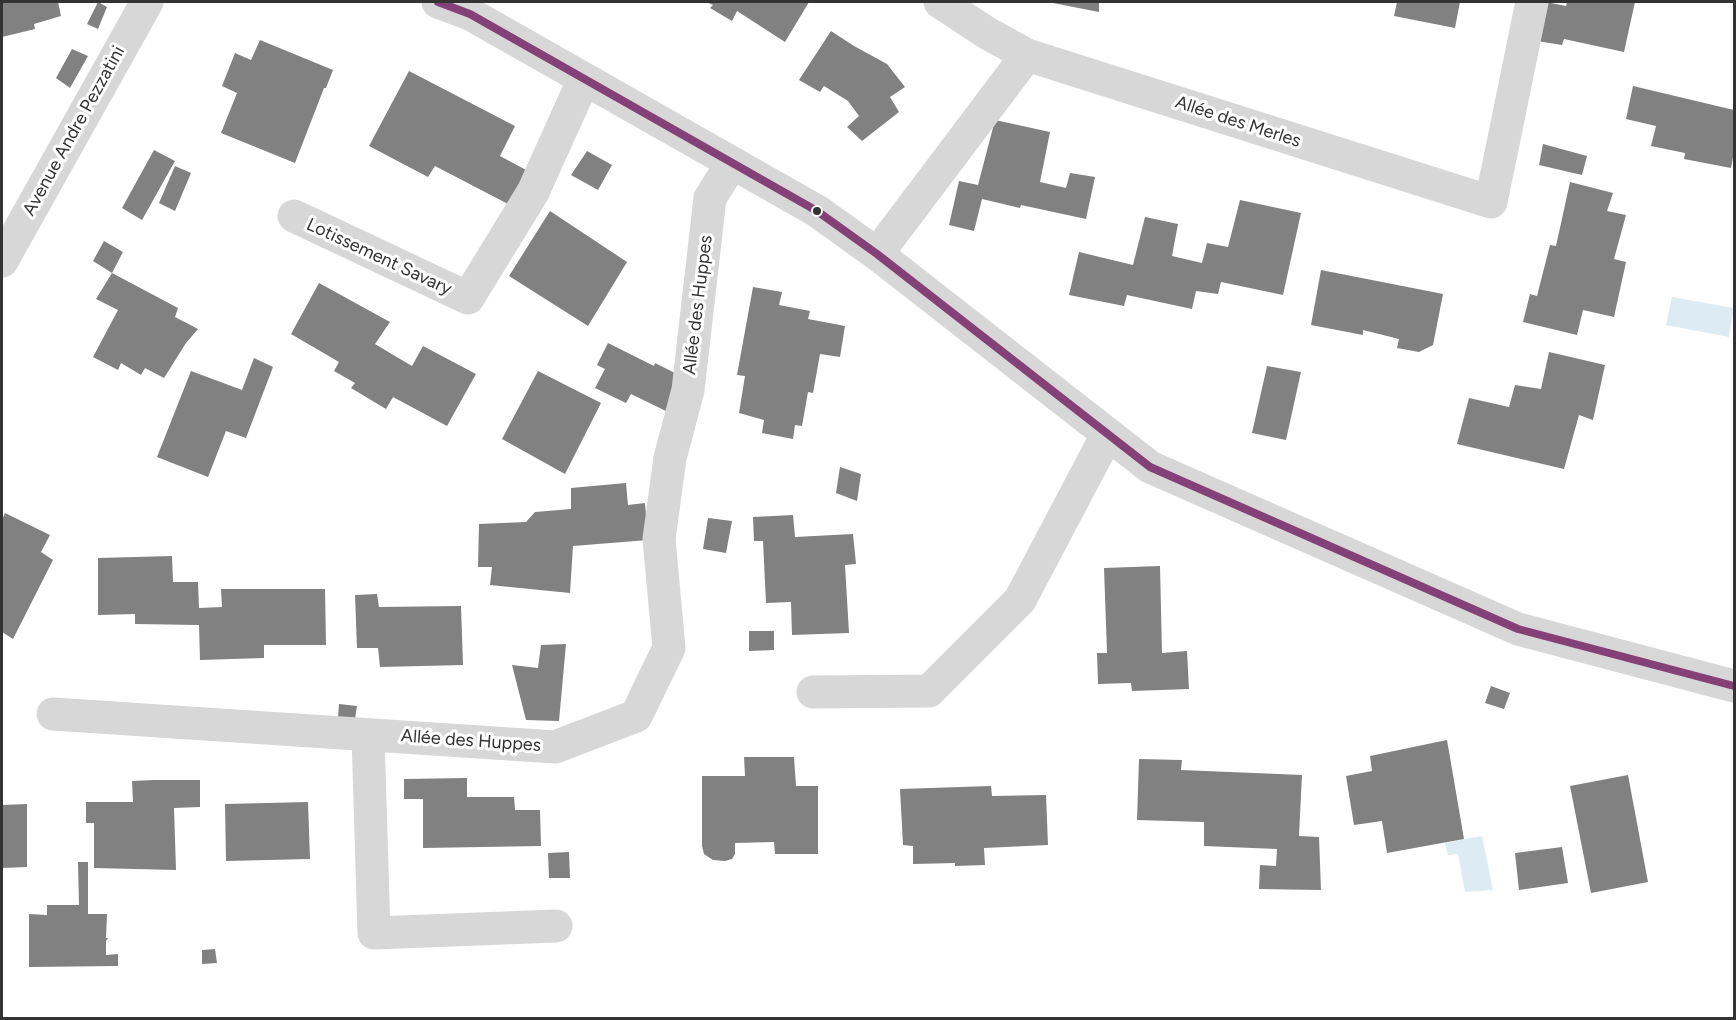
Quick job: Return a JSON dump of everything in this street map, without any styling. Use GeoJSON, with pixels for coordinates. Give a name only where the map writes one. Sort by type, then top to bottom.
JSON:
{"type":"FeatureCollection","features":[{"type":"Feature","properties":{"kind":"street","name":"Avenue Andre Pezzatini"},"geometry":{"type":"LineString","coordinates":[[2,261],[147,2]]}},
{"type":"Feature","properties":{"kind":"street"},"geometry":{"type":"LineString","coordinates":[[438,2],[470,14],[817,211],[877,254],[1150,468],[1518,629],[1734,686]]}},
{"type":"Feature","properties":{"kind":"street"},"geometry":{"type":"LineString","coordinates":[[877,254],[1027,55],[987,33],[940,2]]}},
{"type":"Feature","properties":{"kind":"street","name":"Allée des Merles"},"geometry":{"type":"LineString","coordinates":[[1027,55],[1491,202],[1532,2]]}},
{"type":"Feature","properties":{"kind":"street","name":"Lotissement Savary"},"geometry":{"type":"LineString","coordinates":[[294,216],[468,298],[533,192],[584,79]]}},
{"type":"Feature","properties":{"kind":"street","name":"Allée des Huppes"},"geometry":{"type":"LineString","coordinates":[[53,714],[555,747],[636,716],[669,648],[660,539],[670,458],[688,390],[710,198],[732,163]]}},
{"type":"Feature","properties":{"kind":"street"},"geometry":{"type":"LineString","coordinates":[[813,692],[930,691],[1020,600],[1107,435]]}},
{"type":"Feature","properties":{"kind":"street"},"geometry":{"type":"LineString","coordinates":[[368,735],[374,933],[556,926]]}},
{"type":"Feature","properties":{"kind":"shaded area"},"geometry":{"type":"Polygon","coordinates":[[[1672,297],[1734,308],[1729,337],[1666,325],[1672,297]]]}},
{"type":"Feature","properties":{"kind":"shaded area"},"geometry":{"type":"Polygon","coordinates":[[[1482,836],[1493,890],[1465,892],[1458,854],[1448,855],[1445,843],[1482,836]]]}},
{"type":"Feature","properties":{"kind":"building"},"geometry":{"type":"Polygon","coordinates":[[[2,2],[58,2],[61,16],[34,24],[35,29],[2,37],[2,2]]]}},
{"type":"Feature","properties":{"kind":"building"},"geometry":{"type":"Polygon","coordinates":[[[98,2],[107,7],[98,29],[87,24],[98,2]]]}},
{"type":"Feature","properties":{"kind":"building"},"geometry":{"type":"Polygon","coordinates":[[[706,2],[809,2],[785,42],[737,11],[732,21],[710,8],[713,5],[706,2]]]}},
{"type":"Feature","properties":{"kind":"building"},"geometry":{"type":"Polygon","coordinates":[[[1099,2],[1099,12],[1053,3],[1099,2]]]}},
{"type":"Feature","properties":{"kind":"building"},"geometry":{"type":"Polygon","coordinates":[[[1397,2],[1460,2],[1455,28],[1394,16],[1397,2]]]}},
{"type":"Feature","properties":{"kind":"building"},"geometry":{"type":"Polygon","coordinates":[[[1546,2],[1566,6],[1567,2],[1635,2],[1624,52],[1564,39],[1562,45],[1537,41],[1546,2]]]}},
{"type":"Feature","properties":{"kind":"building"},"geometry":{"type":"Polygon","coordinates":[[[831,31],[887,64],[905,87],[890,97],[899,112],[862,141],[847,127],[859,116],[848,101],[824,86],[820,92],[799,80],[831,31]]]}},
{"type":"Feature","properties":{"kind":"building"},"geometry":{"type":"Polygon","coordinates":[[[260,40],[333,70],[295,163],[221,133],[237,93],[222,86],[235,53],[251,60],[260,40]]]}},
{"type":"Feature","properties":{"kind":"building"},"geometry":{"type":"Polygon","coordinates":[[[72,49],[88,56],[70,88],[56,78],[72,49]]]}},
{"type":"Feature","properties":{"kind":"building"},"geometry":{"type":"Polygon","coordinates":[[[409,71],[515,126],[500,156],[528,171],[508,204],[435,166],[428,177],[369,146],[409,71]]]}},
{"type":"Feature","properties":{"kind":"building"},"geometry":{"type":"Polygon","coordinates":[[[1633,86],[1734,110],[1734,152],[1731,168],[1684,159],[1685,153],[1651,146],[1656,126],[1626,119],[1633,86]]]}},
{"type":"Feature","properties":{"kind":"building"},"geometry":{"type":"Polygon","coordinates":[[[995,120],[1050,132],[1040,182],[1066,188],[1070,173],[1095,177],[1086,219],[982,199],[974,231],[949,225],[959,181],[978,185],[995,120]]]}},
{"type":"Feature","properties":{"kind":"building"},"geometry":{"type":"Polygon","coordinates":[[[1543,144],[1587,156],[1582,175],[1539,165],[1543,144]]]}},
{"type":"Feature","properties":{"kind":"building"},"geometry":{"type":"Polygon","coordinates":[[[154,150],[175,161],[142,220],[122,208],[154,150]]]}},
{"type":"Feature","properties":{"kind":"building"},"geometry":{"type":"Polygon","coordinates":[[[587,151],[612,165],[598,190],[571,175],[587,151]]]}},
{"type":"Feature","properties":{"kind":"building"},"geometry":{"type":"Polygon","coordinates":[[[175,166],[191,173],[175,211],[159,203],[175,166]]]}},
{"type":"Feature","properties":{"kind":"building"},"geometry":{"type":"Polygon","coordinates":[[[1570,182],[1613,193],[1607,211],[1626,215],[1614,259],[1626,262],[1614,317],[1583,310],[1577,335],[1523,322],[1530,294],[1537,296],[1550,245],[1556,246],[1570,182]]]}},
{"type":"Feature","properties":{"kind":"building"},"geometry":{"type":"Polygon","coordinates":[[[1240,200],[1301,213],[1283,295],[1221,282],[1218,294],[1196,291],[1192,309],[1127,295],[1124,306],[1069,295],[1079,252],[1133,265],[1145,217],[1178,224],[1172,256],[1202,263],[1207,243],[1228,247],[1240,200]]]}},
{"type":"Feature","properties":{"kind":"building"},"geometry":{"type":"Polygon","coordinates":[[[550,211],[627,262],[588,326],[509,276],[550,211]]]}},
{"type":"Feature","properties":{"kind":"building"},"geometry":{"type":"Polygon","coordinates":[[[104,241],[123,252],[112,273],[93,261],[104,241]]]}},
{"type":"Feature","properties":{"kind":"building"},"geometry":{"type":"Polygon","coordinates":[[[1321,270],[1443,294],[1433,345],[1419,352],[1397,348],[1399,339],[1363,330],[1363,335],[1311,325],[1321,270]]]}},
{"type":"Feature","properties":{"kind":"building"},"geometry":{"type":"Polygon","coordinates":[[[112,273],[178,308],[175,317],[198,329],[186,343],[164,378],[145,368],[141,375],[121,363],[118,370],[93,357],[118,310],[96,299],[112,273]]]}},
{"type":"Feature","properties":{"kind":"building"},"geometry":{"type":"Polygon","coordinates":[[[319,283],[390,322],[375,344],[412,366],[423,346],[476,374],[447,426],[393,397],[386,409],[351,388],[355,383],[334,371],[339,362],[291,334],[319,283]]]}},
{"type":"Feature","properties":{"kind":"building"},"geometry":{"type":"Polygon","coordinates":[[[753,287],[782,292],[779,305],[810,311],[808,319],[845,326],[840,357],[820,354],[813,393],[808,392],[802,426],[795,425],[793,439],[762,433],[764,420],[739,413],[745,376],[737,375],[753,287]]]}},
{"type":"Feature","properties":{"kind":"building"},"geometry":{"type":"Polygon","coordinates":[[[608,343],[654,366],[655,363],[675,373],[668,412],[631,394],[626,403],[595,388],[605,369],[597,365],[608,343]]]}},
{"type":"Feature","properties":{"kind":"building"},"geometry":{"type":"Polygon","coordinates":[[[1549,352],[1605,365],[1593,420],[1579,415],[1564,469],[1457,444],[1469,398],[1509,407],[1515,385],[1541,389],[1549,352]]]}},
{"type":"Feature","properties":{"kind":"building"},"geometry":{"type":"Polygon","coordinates":[[[254,358],[273,367],[246,438],[226,431],[208,477],[157,457],[191,371],[242,390],[254,358]]]}},
{"type":"Feature","properties":{"kind":"building"},"geometry":{"type":"Polygon","coordinates":[[[1267,366],[1301,372],[1286,440],[1252,433],[1267,366]]]}},
{"type":"Feature","properties":{"kind":"building"},"geometry":{"type":"Polygon","coordinates":[[[538,371],[601,403],[565,474],[502,439],[538,371]]]}},
{"type":"Feature","properties":{"kind":"building"},"geometry":{"type":"Polygon","coordinates":[[[840,467],[861,474],[857,501],[836,493],[840,467]]]}},
{"type":"Feature","properties":{"kind":"building"},"geometry":{"type":"Polygon","coordinates":[[[626,483],[628,505],[645,503],[648,540],[573,546],[570,593],[490,585],[492,567],[478,567],[479,524],[526,522],[535,512],[571,509],[571,488],[626,483]]]}},
{"type":"Feature","properties":{"kind":"building"},"geometry":{"type":"Polygon","coordinates":[[[5,513],[50,535],[41,552],[53,560],[13,639],[2,632],[2,520],[5,513]]]}},
{"type":"Feature","properties":{"kind":"building"},"geometry":{"type":"Polygon","coordinates":[[[793,515],[795,537],[853,534],[856,564],[845,565],[849,633],[792,635],[791,602],[766,603],[763,541],[754,541],[753,517],[793,515]]]}},
{"type":"Feature","properties":{"kind":"building"},"geometry":{"type":"Polygon","coordinates":[[[708,518],[732,521],[726,553],[703,549],[708,518]]]}},
{"type":"Feature","properties":{"kind":"building"},"geometry":{"type":"Polygon","coordinates":[[[172,556],[173,582],[198,582],[199,608],[222,607],[221,589],[325,589],[326,645],[264,645],[264,658],[200,660],[199,625],[135,624],[135,614],[98,615],[98,558],[172,556]]]}},
{"type":"Feature","properties":{"kind":"building"},"geometry":{"type":"Polygon","coordinates":[[[1160,566],[1162,653],[1187,651],[1189,689],[1132,691],[1131,683],[1098,684],[1097,653],[1107,653],[1104,568],[1160,566]]]}},
{"type":"Feature","properties":{"kind":"building"},"geometry":{"type":"Polygon","coordinates":[[[377,594],[379,607],[461,606],[463,665],[380,667],[378,648],[357,648],[355,595],[377,594]]]}},
{"type":"Feature","properties":{"kind":"building"},"geometry":{"type":"Polygon","coordinates":[[[749,631],[774,631],[774,650],[749,651],[749,631]]]}},
{"type":"Feature","properties":{"kind":"building"},"geometry":{"type":"Polygon","coordinates":[[[566,644],[559,721],[526,720],[512,665],[538,668],[541,645],[566,644]]]}},
{"type":"Feature","properties":{"kind":"building"},"geometry":{"type":"Polygon","coordinates":[[[1491,686],[1510,693],[1504,709],[1485,703],[1491,686]]]}},
{"type":"Feature","properties":{"kind":"building"},"geometry":{"type":"Polygon","coordinates":[[[339,704],[357,706],[355,719],[338,718],[339,704]]]}},
{"type":"Feature","properties":{"kind":"building"},"geometry":{"type":"Polygon","coordinates":[[[1447,740],[1464,839],[1387,853],[1382,821],[1354,825],[1346,776],[1372,771],[1370,756],[1447,740]]]}},
{"type":"Feature","properties":{"kind":"building"},"geometry":{"type":"Polygon","coordinates":[[[744,757],[794,757],[796,786],[818,786],[818,854],[775,854],[774,842],[735,843],[735,854],[732,859],[725,861],[713,860],[704,854],[702,776],[745,776],[744,757]]]}},
{"type":"Feature","properties":{"kind":"building"},"geometry":{"type":"Polygon","coordinates":[[[1139,759],[1182,760],[1181,770],[1302,775],[1299,836],[1319,837],[1321,890],[1259,889],[1260,865],[1276,866],[1277,849],[1204,846],[1204,822],[1137,820],[1139,759]]]}},
{"type":"Feature","properties":{"kind":"building"},"geometry":{"type":"Polygon","coordinates":[[[1628,775],[1648,882],[1591,893],[1570,786],[1628,775]]]}},
{"type":"Feature","properties":{"kind":"building"},"geometry":{"type":"Polygon","coordinates":[[[467,778],[467,797],[514,797],[515,810],[540,810],[541,846],[423,848],[423,799],[404,799],[404,779],[467,778]]]}},
{"type":"Feature","properties":{"kind":"building"},"geometry":{"type":"Polygon","coordinates":[[[200,780],[200,807],[174,808],[176,870],[94,868],[94,823],[86,823],[86,802],[133,802],[132,781],[200,780]]]}},
{"type":"Feature","properties":{"kind":"building"},"geometry":{"type":"Polygon","coordinates":[[[991,786],[992,796],[1046,795],[1048,845],[984,848],[985,865],[913,864],[913,846],[903,845],[900,789],[991,786]]]}},
{"type":"Feature","properties":{"kind":"building"},"geometry":{"type":"Polygon","coordinates":[[[308,802],[310,859],[226,861],[225,804],[308,802]]]}},
{"type":"Feature","properties":{"kind":"building"},"geometry":{"type":"Polygon","coordinates":[[[27,804],[27,867],[2,868],[2,805],[27,804]]]}},
{"type":"Feature","properties":{"kind":"building"},"geometry":{"type":"Polygon","coordinates":[[[1562,847],[1568,883],[1519,890],[1515,853],[1562,847]]]}},
{"type":"Feature","properties":{"kind":"building"},"geometry":{"type":"Polygon","coordinates":[[[569,852],[570,878],[549,878],[548,853],[569,852]]]}},
{"type":"Feature","properties":{"kind":"building"},"geometry":{"type":"Polygon","coordinates":[[[78,862],[88,862],[88,914],[107,914],[106,955],[118,954],[118,966],[29,967],[29,914],[47,915],[47,905],[79,905],[78,862]]]}},
{"type":"Feature","properties":{"kind":"building"},"geometry":{"type":"Polygon","coordinates":[[[215,949],[217,963],[202,964],[202,950],[215,949]]]}},
{"type":"Feature","properties":{"kind":"transit line"},"geometry":{"type":"LineString","coordinates":[[438,2],[470,14],[817,211],[877,254],[1150,467],[1518,629],[1734,686]]}}]}
